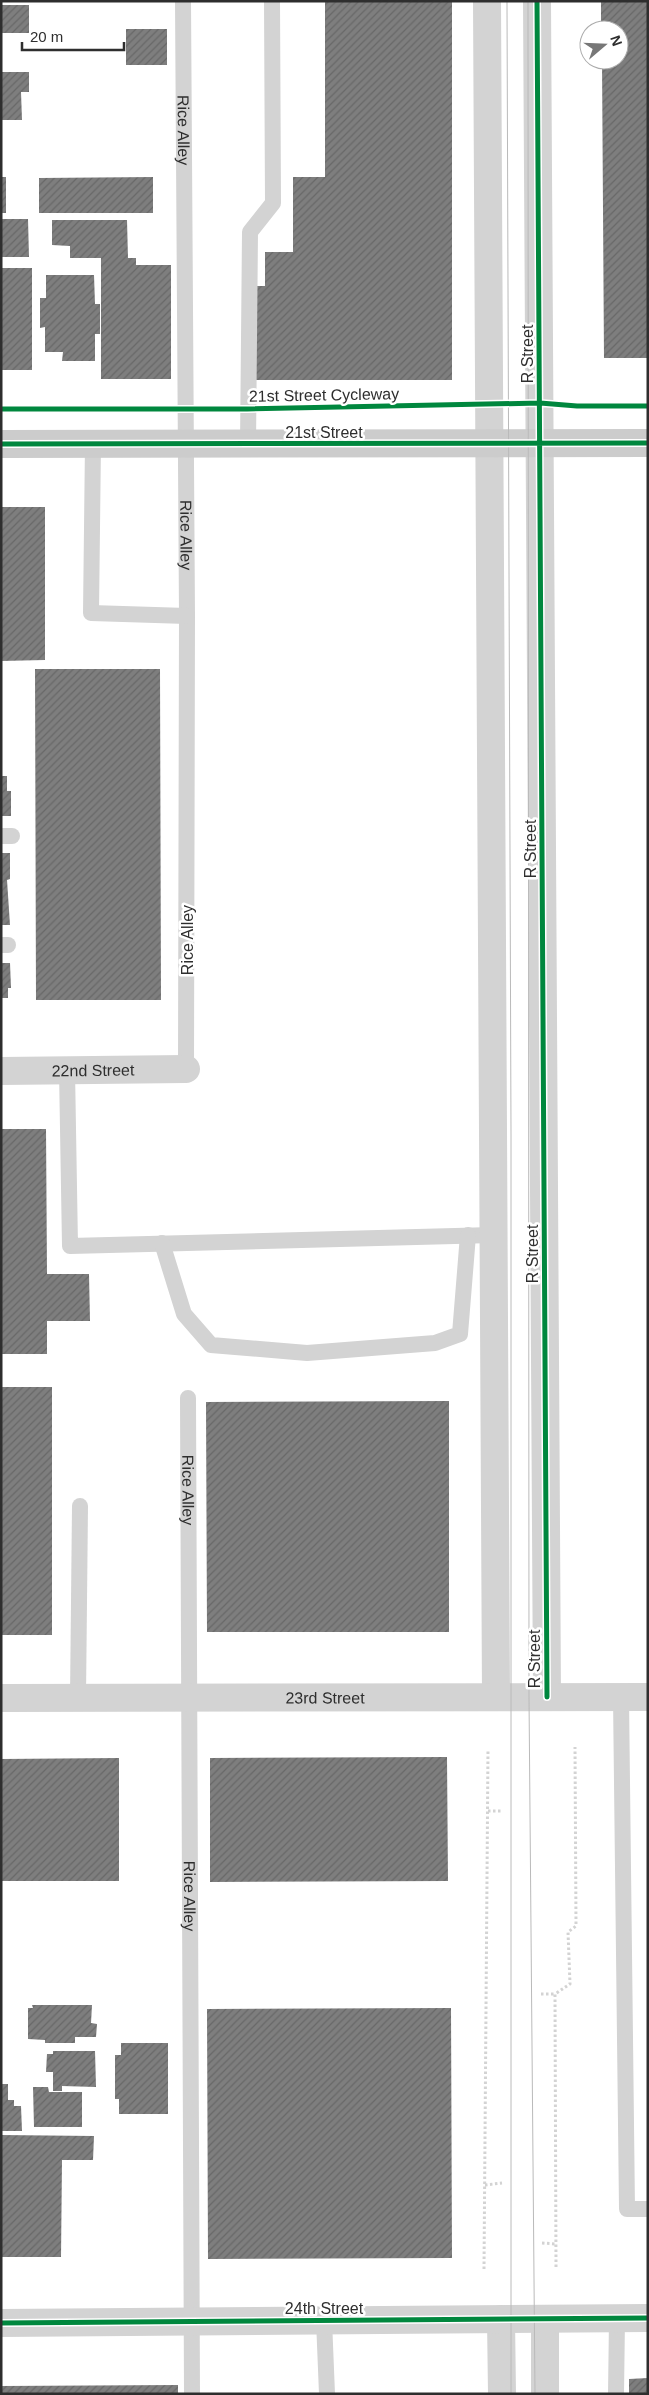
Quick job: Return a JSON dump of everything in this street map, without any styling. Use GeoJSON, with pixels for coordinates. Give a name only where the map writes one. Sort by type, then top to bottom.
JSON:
{"type":"FeatureCollection","features":[{"type":"Feature","properties":{"kind":"main road","name":"21st Street"},"geometry":{"type":"LineString","coordinates":[[1,444],[648,443]]}},
{"type":"Feature","properties":{"kind":"street"},"geometry":{"type":"LineString","coordinates":[[487,1],[489,443],[480,1235],[496,1697]]}},
{"type":"Feature","properties":{"kind":"street","name":"R Street"},"geometry":{"type":"LineString","coordinates":[[538,1],[547,1697]]}},
{"type":"Feature","properties":{"kind":"street","name":"22nd Street"},"geometry":{"type":"LineString","coordinates":[[1,1071],[186,1069]]}},
{"type":"Feature","properties":{"kind":"street","name":"23rd Street"},"geometry":{"type":"LineString","coordinates":[[1,1698],[648,1696]]}},
{"type":"Feature","properties":{"kind":"street","name":"24th Street"},"geometry":{"type":"LineString","coordinates":[[1,2322],[648,2318]]}},
{"type":"Feature","properties":{"kind":"street"},"geometry":{"type":"LineString","coordinates":[[501,2319],[502,2394]]}},
{"type":"Feature","properties":{"kind":"street"},"geometry":{"type":"LineString","coordinates":[[545,2319],[546,2394]]}},
{"type":"Feature","properties":{"kind":"lane","name":"Rice Alley"},"geometry":{"type":"LineString","coordinates":[[183,1],[186,1069]]}},
{"type":"Feature","properties":{"kind":"lane"},"geometry":{"type":"LineString","coordinates":[[248,445],[250,232],[273,203],[272,1]]}},
{"type":"Feature","properties":{"kind":"lane"},"geometry":{"type":"LineString","coordinates":[[93,443],[92,613],[186,616]]}},
{"type":"Feature","properties":{"kind":"lane"},"geometry":{"type":"LineString","coordinates":[[67,1070],[70,1246],[162,1243],[480,1235],[460,1334],[435,1343],[307,1353],[211,1345],[184,1314],[162,1243]]}},
{"type":"Feature","properties":{"kind":"lane","name":"Rice Alley"},"geometry":{"type":"LineString","coordinates":[[188,1398],[192,2394]]}},
{"type":"Feature","properties":{"kind":"lane"},"geometry":{"type":"LineString","coordinates":[[78,1698],[80,1506]]}},
{"type":"Feature","properties":{"kind":"lane"},"geometry":{"type":"LineString","coordinates":[[621,1696],[627,2209],[648,2209]]}},
{"type":"Feature","properties":{"kind":"lane"},"geometry":{"type":"LineString","coordinates":[[616,2394],[617,2318]]}},
{"type":"Feature","properties":{"kind":"lane"},"geometry":{"type":"LineString","coordinates":[[324,2320],[327,2394]]}},
{"type":"Feature","properties":{"kind":"path"},"geometry":{"type":"LineString","coordinates":[[541,1994],[555,1994],[570,1984],[568,1932],[576,1926],[575,1747]]}},
{"type":"Feature","properties":{"kind":"path"},"geometry":{"type":"LineString","coordinates":[[484,2269],[488,1749]]}},
{"type":"Feature","properties":{"kind":"path"},"geometry":{"type":"LineString","coordinates":[[488,1811],[502,1811]]}},
{"type":"Feature","properties":{"kind":"path"},"geometry":{"type":"LineString","coordinates":[[555,1994],[556,2267]]}},
{"type":"Feature","properties":{"kind":"path"},"geometry":{"type":"LineString","coordinates":[[485,2185],[502,2183]]}},
{"type":"Feature","properties":{"kind":"path"},"geometry":{"type":"LineString","coordinates":[[542,2243],[556,2244]]}},
{"type":"Feature","properties":{"kind":"building"},"geometry":{"type":"Polygon","coordinates":[[[325,1],[452,1],[452,380],[256,380],[256,286],[265,286],[265,252],[293,252],[293,177],[325,177],[325,1]]]}},
{"type":"Feature","properties":{"kind":"building"},"geometry":{"type":"Polygon","coordinates":[[[601,1],[648,1],[648,358],[604,358],[602,70],[629,70],[629,20],[601,20],[601,1]]]}},
{"type":"Feature","properties":{"kind":"building"},"geometry":{"type":"Polygon","coordinates":[[[1,5],[29,5],[29,33],[1,33],[1,5]]]}},
{"type":"Feature","properties":{"kind":"building"},"geometry":{"type":"Polygon","coordinates":[[[126,29],[167,29],[167,65],[126,65],[126,29]]]}},
{"type":"Feature","properties":{"kind":"building"},"geometry":{"type":"Polygon","coordinates":[[[1,72],[29,72],[29,92],[21,92],[22,120],[1,120],[1,72]]]}},
{"type":"Feature","properties":{"kind":"building"},"geometry":{"type":"Polygon","coordinates":[[[1,177],[6,177],[6,213],[1,213],[1,177]]]}},
{"type":"Feature","properties":{"kind":"building"},"geometry":{"type":"Polygon","coordinates":[[[153,177],[153,213],[39,213],[39,178],[153,177]]]}},
{"type":"Feature","properties":{"kind":"building"},"geometry":{"type":"Polygon","coordinates":[[[1,219],[28,219],[29,257],[1,257],[1,219]]]}},
{"type":"Feature","properties":{"kind":"building"},"geometry":{"type":"Polygon","coordinates":[[[52,220],[127,220],[128,258],[136,258],[136,265],[171,265],[171,379],[101,379],[101,258],[70,258],[70,246],[52,245],[52,220]]]}},
{"type":"Feature","properties":{"kind":"building"},"geometry":{"type":"Polygon","coordinates":[[[1,268],[32,268],[32,370],[1,370],[1,268]]]}},
{"type":"Feature","properties":{"kind":"building"},"geometry":{"type":"Polygon","coordinates":[[[46,275],[94,275],[95,304],[100,304],[100,334],[95,334],[95,361],[62,361],[63,352],[45,352],[45,327],[40,328],[40,298],[46,298],[46,275]]]}},
{"type":"Feature","properties":{"kind":"building"},"geometry":{"type":"Polygon","coordinates":[[[1,507],[45,507],[45,660],[1,661],[1,507]]]}},
{"type":"Feature","properties":{"kind":"building"},"geometry":{"type":"Polygon","coordinates":[[[35,669],[160,669],[161,1000],[36,1000],[35,669]]]}},
{"type":"Feature","properties":{"kind":"building"},"geometry":{"type":"Polygon","coordinates":[[[1,776],[7,776],[7,791],[11,791],[11,816],[1,816],[1,776]]]}},
{"type":"Feature","properties":{"kind":"building"},"geometry":{"type":"Polygon","coordinates":[[[1,853],[10,853],[10,879],[7,880],[10,925],[1,925],[1,853]]]}},
{"type":"Feature","properties":{"kind":"building"},"geometry":{"type":"Polygon","coordinates":[[[1,963],[10,963],[11,988],[8,988],[8,998],[1,998],[1,963]]]}},
{"type":"Feature","properties":{"kind":"building"},"geometry":{"type":"Polygon","coordinates":[[[1,1129],[46,1129],[47,1274],[89,1274],[90,1321],[47,1321],[47,1354],[1,1354],[1,1129]]]}},
{"type":"Feature","properties":{"kind":"building"},"geometry":{"type":"Polygon","coordinates":[[[1,1387],[52,1387],[52,1635],[1,1635],[1,1387]]]}},
{"type":"Feature","properties":{"kind":"building"},"geometry":{"type":"Polygon","coordinates":[[[449,1401],[449,1632],[207,1632],[206,1402],[449,1401]]]}},
{"type":"Feature","properties":{"kind":"building"},"geometry":{"type":"Polygon","coordinates":[[[447,1757],[448,1881],[210,1882],[210,1758],[447,1757]]]}},
{"type":"Feature","properties":{"kind":"building"},"geometry":{"type":"Polygon","coordinates":[[[119,1758],[119,1881],[1,1881],[1,1759],[119,1758]]]}},
{"type":"Feature","properties":{"kind":"building"},"geometry":{"type":"Polygon","coordinates":[[[32,2005],[92,2005],[91,2023],[97,2024],[96,2037],[75,2037],[75,2043],[45,2043],[45,2040],[28,2039],[28,2008],[33,2008],[32,2005]]]}},
{"type":"Feature","properties":{"kind":"building"},"geometry":{"type":"Polygon","coordinates":[[[451,2008],[452,2258],[208,2259],[207,2009],[451,2008]]]}},
{"type":"Feature","properties":{"kind":"building"},"geometry":{"type":"Polygon","coordinates":[[[121,2043],[168,2043],[168,2114],[119,2114],[119,2099],[115,2099],[115,2055],[121,2055],[121,2043]]]}},
{"type":"Feature","properties":{"kind":"building"},"geometry":{"type":"Polygon","coordinates":[[[53,2051],[95,2051],[96,2087],[62,2086],[62,2091],[53,2091],[53,2072],[46,2072],[47,2054],[53,2054],[53,2051]]]}},
{"type":"Feature","properties":{"kind":"building"},"geometry":{"type":"Polygon","coordinates":[[[1,2084],[8,2084],[8,2100],[14,2100],[14,2106],[21,2106],[22,2131],[1,2131],[1,2084]]]}},
{"type":"Feature","properties":{"kind":"building"},"geometry":{"type":"Polygon","coordinates":[[[33,2087],[48,2087],[49,2092],[82,2092],[82,2127],[34,2127],[33,2087]]]}},
{"type":"Feature","properties":{"kind":"building"},"geometry":{"type":"Polygon","coordinates":[[[1,2135],[94,2136],[93,2160],[62,2160],[61,2257],[1,2257],[1,2135]]]}},
{"type":"Feature","properties":{"kind":"building"},"geometry":{"type":"Polygon","coordinates":[[[648,2378],[648,2394],[629,2394],[629,2379],[648,2378]]]}},
{"type":"Feature","properties":{"kind":"building"},"geometry":{"type":"Polygon","coordinates":[[[178,2385],[178,2394],[1,2394],[1,2386],[178,2385]]]}},
{"type":"Feature","properties":{"kind":"tram line"},"geometry":{"type":"LineString","coordinates":[[507,1],[511,1134],[511,2394]]}},
{"type":"Feature","properties":{"kind":"tram line"},"geometry":{"type":"LineString","coordinates":[[528,1],[529,1697],[535,2394]]}},
{"type":"Feature","properties":{"kind":"cycle path"},"geometry":{"type":"LineString","coordinates":[[537,1],[547,1697]]}},
{"type":"Feature","properties":{"kind":"cycle path","name":"21st Street Cycleway"},"geometry":{"type":"LineString","coordinates":[[1,409],[247,409],[540,403],[577,406],[648,406]]}},
{"type":"Feature","properties":{"kind":"cycle path"},"geometry":{"type":"LineString","coordinates":[[1,444],[648,443]]}},
{"type":"Feature","properties":{"kind":"cycle path"},"geometry":{"type":"LineString","coordinates":[[1,2323],[648,2318]]}}]}
